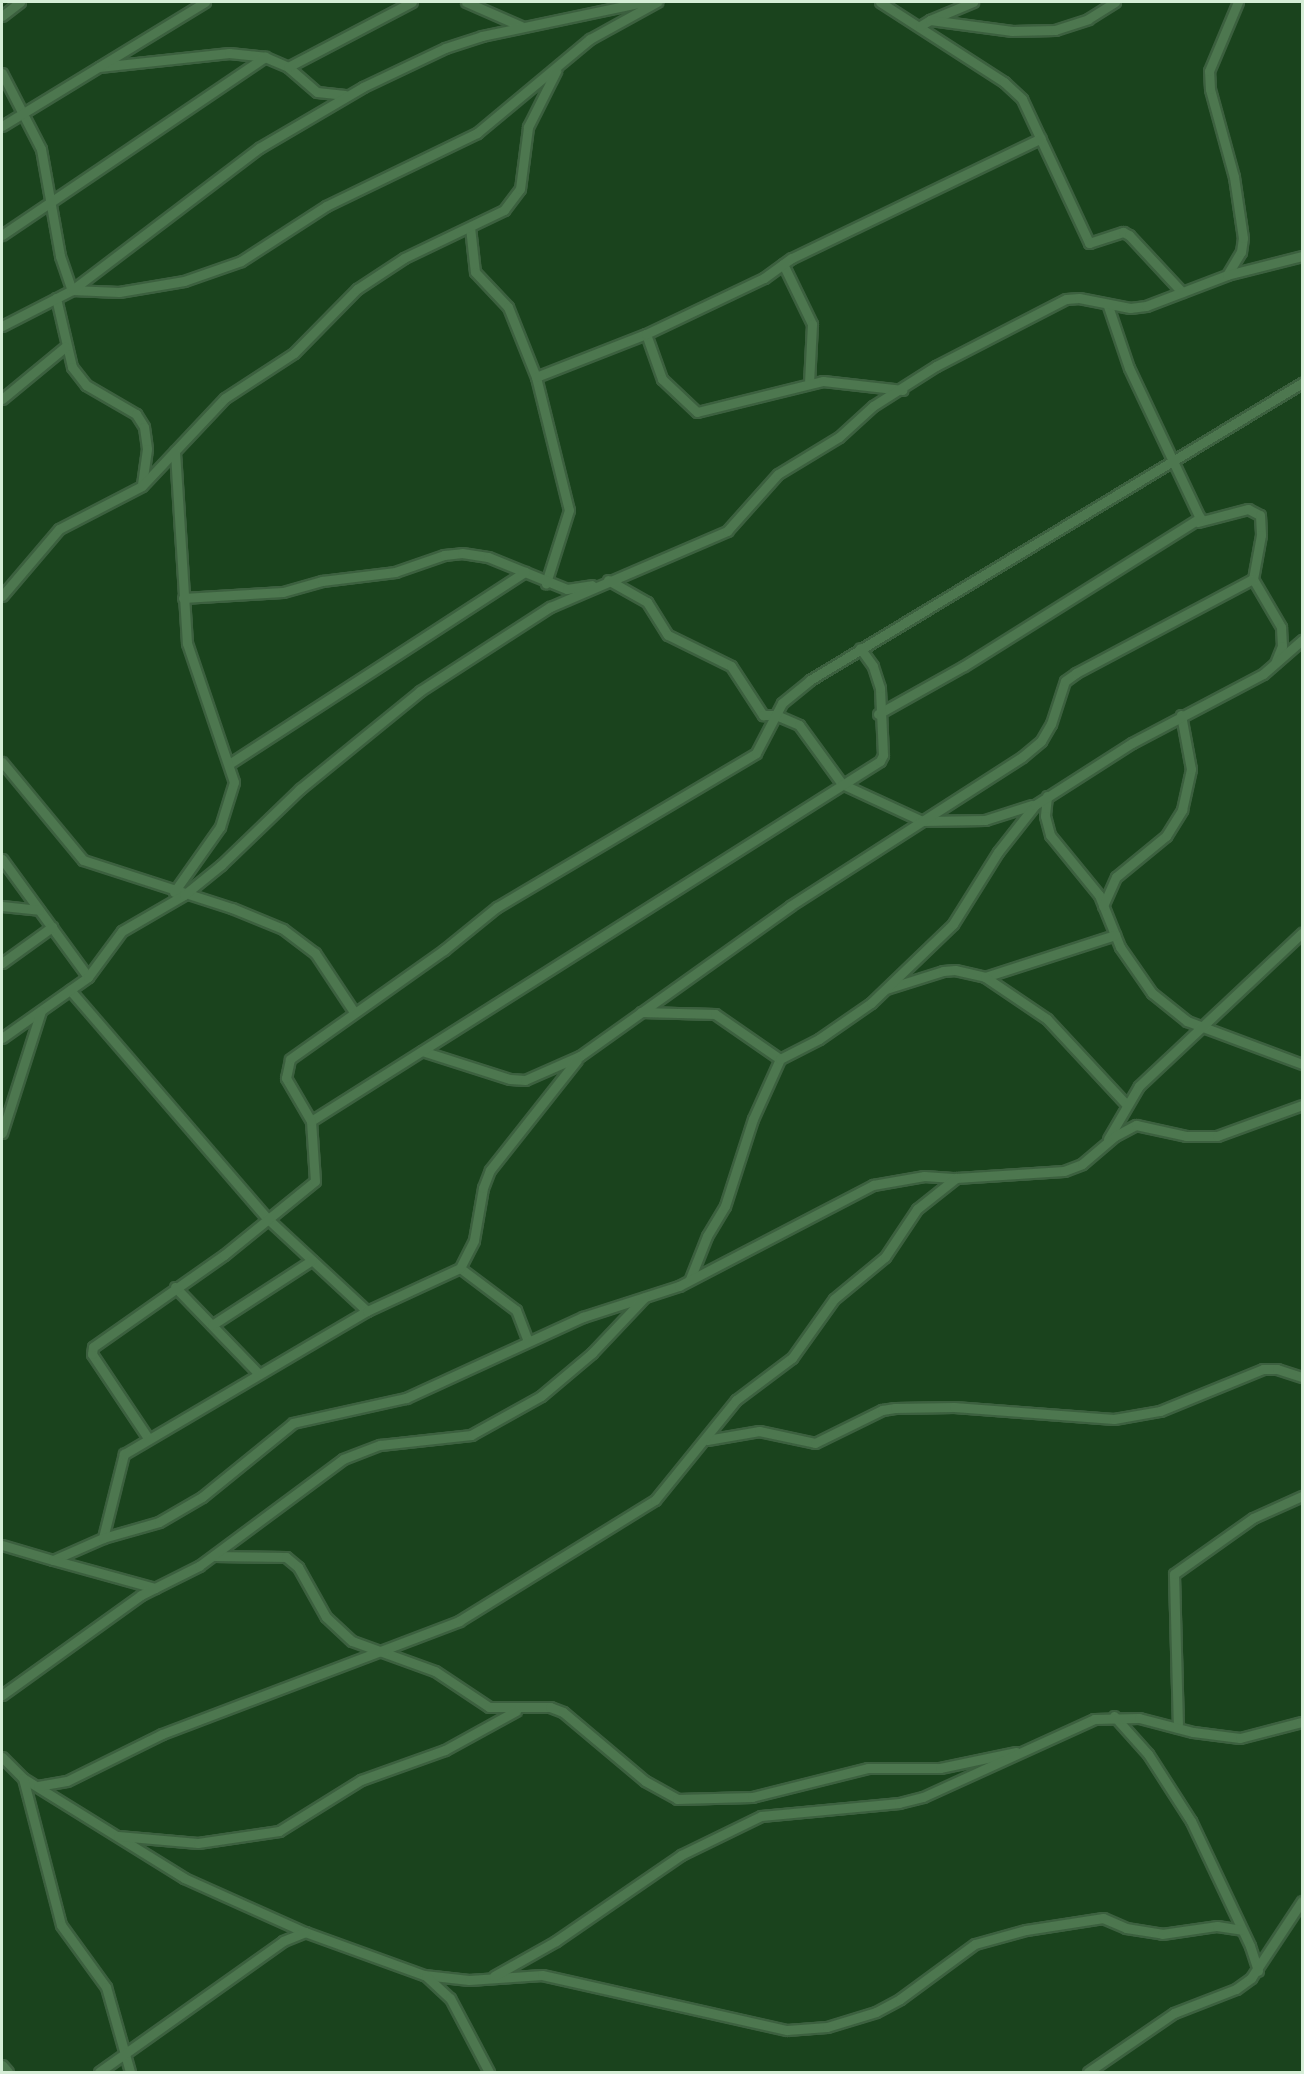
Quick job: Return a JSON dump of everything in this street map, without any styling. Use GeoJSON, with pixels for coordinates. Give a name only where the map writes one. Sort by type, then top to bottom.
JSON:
{"type":"FeatureCollection","features":[{"type":"Feature","properties":{"kind":"street"},"geometry":{"type":"LineString","coordinates":[[2,16],[20,2]]}},
{"type":"Feature","properties":{"kind":"street"},"geometry":{"type":"LineString","coordinates":[[2,126],[205,2]]}},
{"type":"Feature","properties":{"kind":"street"},"geometry":{"type":"LineString","coordinates":[[288,68],[412,2]]}},
{"type":"Feature","properties":{"kind":"street"},"geometry":{"type":"LineString","coordinates":[[466,2],[521,26]]}},
{"type":"Feature","properties":{"kind":"street"},"geometry":{"type":"LineString","coordinates":[[2,326],[72,290],[251,154],[348,95],[445,48],[521,26],[583,18],[646,2]]}},
{"type":"Feature","properties":{"kind":"street"},"geometry":{"type":"LineString","coordinates":[[72,290],[99,293],[138,289],[224,269],[354,192],[477,133],[606,28],[657,2]]}},
{"type":"Feature","properties":{"kind":"street"},"geometry":{"type":"LineString","coordinates":[[880,2],[920,26],[1015,92],[1041,138],[1089,243],[1123,232],[1129,235],[1182,292]]}},
{"type":"Feature","properties":{"kind":"street"},"geometry":{"type":"LineString","coordinates":[[920,26],[973,2]]}},
{"type":"Feature","properties":{"kind":"street"},"geometry":{"type":"LineString","coordinates":[[930,20],[1039,31],[1088,19],[1115,2]]}},
{"type":"Feature","properties":{"kind":"street"},"geometry":{"type":"LineString","coordinates":[[1227,275],[1241,252],[1243,238],[1234,177],[1210,89],[1209,71],[1238,2]]}},
{"type":"Feature","properties":{"kind":"street"},"geometry":{"type":"LineString","coordinates":[[99,67],[230,53],[265,57],[288,68],[317,92],[348,95]]}},
{"type":"Feature","properties":{"kind":"street"},"geometry":{"type":"LineString","coordinates":[[2,235],[265,57]]}},
{"type":"Feature","properties":{"kind":"street"},"geometry":{"type":"LineString","coordinates":[[2,596],[59,529],[142,486],[225,398],[294,353],[357,289],[404,258],[496,215],[516,195],[528,127],[559,67]]}},
{"type":"Feature","properties":{"kind":"street"},"geometry":{"type":"LineString","coordinates":[[2,73],[25,112],[40,149],[52,201],[60,256],[72,290]]}},
{"type":"Feature","properties":{"kind":"street"},"geometry":{"type":"LineString","coordinates":[[536,377],[646,334],[764,278],[783,264],[1041,138]]}},
{"type":"Feature","properties":{"kind":"street"},"geometry":{"type":"LineString","coordinates":[[470,227],[475,272],[508,307],[536,377],[569,516],[546,582]]}},
{"type":"Feature","properties":{"kind":"street"},"geometry":{"type":"LineString","coordinates":[[1290,259],[1302,249]]}},
{"type":"Feature","properties":{"kind":"street"},"geometry":{"type":"LineString","coordinates":[[2,1038],[88,976],[122,931],[184,895],[235,853],[300,789],[420,691],[550,608],[608,581],[683,553],[727,531],[778,474],[839,437],[861,416],[936,366],[1047,306],[1079,298],[1108,306],[1146,306],[1227,275],[1302,256]]}},
{"type":"Feature","properties":{"kind":"street"},"geometry":{"type":"LineString","coordinates":[[783,264],[812,324],[809,383]]}},
{"type":"Feature","properties":{"kind":"street"},"geometry":{"type":"LineString","coordinates":[[56,298],[65,347],[72,367],[86,385],[136,414],[144,427],[147,449],[142,486]]}},
{"type":"Feature","properties":{"kind":"street"},"geometry":{"type":"LineString","coordinates":[[1108,306],[1129,368],[1200,518],[1198,522],[1248,509],[1260,515],[1262,535],[1253,579],[1281,627],[1281,646],[1274,666]]}},
{"type":"Feature","properties":{"kind":"street"},"geometry":{"type":"LineString","coordinates":[[646,334],[662,379],[697,412],[809,383],[838,381],[903,390]]}},
{"type":"Feature","properties":{"kind":"street"},"geometry":{"type":"LineString","coordinates":[[2,399],[65,347]]}},
{"type":"Feature","properties":{"kind":"street"},"geometry":{"type":"LineString","coordinates":[[148,1438],[93,1354],[93,1347],[268,1219],[315,1181],[311,1121],[290,1090],[286,1067],[290,1059],[444,950],[497,907],[756,753],[788,695],[860,648],[1015,554],[1174,464],[1302,383]]}},
{"type":"Feature","properties":{"kind":"street"},"geometry":{"type":"LineString","coordinates":[[174,892],[220,827],[234,782],[190,659],[183,598],[175,451]]}},
{"type":"Feature","properties":{"kind":"street"},"geometry":{"type":"LineString","coordinates":[[878,714],[964,666],[1200,518]]}},
{"type":"Feature","properties":{"kind":"street"},"geometry":{"type":"LineString","coordinates":[[183,598],[283,592],[322,581],[395,572],[444,555],[462,553],[488,557],[567,589],[608,581],[647,602],[668,635],[731,666],[756,708],[763,715],[776,715],[799,725],[842,784],[922,821],[993,819],[1035,805]]}},
{"type":"Feature","properties":{"kind":"street"},"geometry":{"type":"LineString","coordinates":[[229,764],[525,572]]}},
{"type":"Feature","properties":{"kind":"street"},"geometry":{"type":"LineString","coordinates":[[422,1051],[510,1079],[525,1080],[580,1056],[790,906],[1022,757],[1041,741],[1051,724],[1065,681],[1076,673],[1253,579]]}},
{"type":"Feature","properties":{"kind":"street"},"geometry":{"type":"LineString","coordinates":[[690,1279],[707,1236],[725,1206],[753,1119],[780,1059],[819,1039],[885,989],[953,924],[999,852],[1035,805],[1181,715],[1242,686],[1274,666],[1302,640]]}},
{"type":"Feature","properties":{"kind":"street"},"geometry":{"type":"LineString","coordinates":[[311,1121],[842,784],[883,755],[878,714],[877,674],[860,648]]}},
{"type":"Feature","properties":{"kind":"street"},"geometry":{"type":"LineString","coordinates":[[1103,906],[1116,877],[1166,836],[1182,810],[1191,769],[1181,715]]}},
{"type":"Feature","properties":{"kind":"street"},"geometry":{"type":"LineString","coordinates":[[2,762],[83,860],[174,892],[232,908],[283,929],[315,953],[354,1012]]}},
{"type":"Feature","properties":{"kind":"street"},"geometry":{"type":"LineString","coordinates":[[1047,796],[1045,816],[1050,835],[1090,883],[1115,935],[1152,993],[1187,1021],[1302,1064]]}},
{"type":"Feature","properties":{"kind":"street"},"geometry":{"type":"LineString","coordinates":[[2,859],[88,976]]}},
{"type":"Feature","properties":{"kind":"street"},"geometry":{"type":"LineString","coordinates":[[2,906],[39,910]]}},
{"type":"Feature","properties":{"kind":"street"},"geometry":{"type":"LineString","coordinates":[[2,963],[52,927]]}},
{"type":"Feature","properties":{"kind":"street"},"geometry":{"type":"LineString","coordinates":[[1105,1145],[1126,1104],[1152,1072],[1204,1028],[1302,933]]}},
{"type":"Feature","properties":{"kind":"street"},"geometry":{"type":"LineString","coordinates":[[985,977],[1115,935]]}},
{"type":"Feature","properties":{"kind":"street"},"geometry":{"type":"LineString","coordinates":[[885,989],[943,971],[955,970],[985,977],[1047,1019],[1126,1104]]}},
{"type":"Feature","properties":{"kind":"street"},"geometry":{"type":"LineString","coordinates":[[70,990],[268,1219],[367,1311]]}},
{"type":"Feature","properties":{"kind":"street"},"geometry":{"type":"LineString","coordinates":[[2,1134],[41,1011]]}},
{"type":"Feature","properties":{"kind":"street"},"geometry":{"type":"LineString","coordinates":[[642,1012],[715,1014],[780,1059]]}},
{"type":"Feature","properties":{"kind":"street"},"geometry":{"type":"LineString","coordinates":[[104,1538],[119,1462],[124,1454],[367,1311],[460,1268],[474,1240],[483,1188],[490,1170],[580,1056]]}},
{"type":"Feature","properties":{"kind":"street"},"geometry":{"type":"LineString","coordinates":[[53,1560],[104,1538],[177,1513],[294,1423],[406,1398],[583,1317],[690,1279],[754,1250],[858,1191],[906,1178],[956,1178],[1064,1172],[1082,1164],[1105,1145],[1136,1125],[1186,1136],[1217,1136],[1302,1105]]}},
{"type":"Feature","properties":{"kind":"street"},"geometry":{"type":"LineString","coordinates":[[38,1786],[67,1781],[137,1744],[483,1608],[655,1500],[747,1389],[792,1358],[843,1289],[892,1248],[918,1209],[956,1178]]}},
{"type":"Feature","properties":{"kind":"street"},"geometry":{"type":"LineString","coordinates":[[212,1325],[312,1260]]}},
{"type":"Feature","properties":{"kind":"street"},"geometry":{"type":"LineString","coordinates":[[460,1268],[516,1310],[528,1341]]}},
{"type":"Feature","properties":{"kind":"street"},"geometry":{"type":"LineString","coordinates":[[175,1287],[259,1374]]}},
{"type":"Feature","properties":{"kind":"street"},"geometry":{"type":"LineString","coordinates":[[2,1695],[155,1588],[214,1556],[279,1504],[361,1449],[471,1435],[542,1396],[592,1353],[645,1296]]}},
{"type":"Feature","properties":{"kind":"street"},"geometry":{"type":"LineString","coordinates":[[706,1440],[759,1431],[815,1443],[882,1410],[895,1408],[988,1408],[1114,1419],[1160,1411],[1263,1369],[1277,1369],[1302,1377]]}},
{"type":"Feature","properties":{"kind":"street"},"geometry":{"type":"LineString","coordinates":[[1178,1728],[1174,1574],[1253,1518],[1302,1496]]}},
{"type":"Feature","properties":{"kind":"street"},"geometry":{"type":"LineString","coordinates":[[2,1545],[155,1588]]}},
{"type":"Feature","properties":{"kind":"street"},"geometry":{"type":"LineString","coordinates":[[214,1556],[286,1557],[298,1567],[338,1630],[374,1652],[435,1671],[489,1707],[517,1710],[550,1707],[563,1712],[645,1781],[677,1799],[752,1797],[868,1768],[940,1768],[1016,1752]]}},
{"type":"Feature","properties":{"kind":"street"},"geometry":{"type":"LineString","coordinates":[[116,1835],[198,1843],[279,1831],[361,1780],[446,1750],[517,1710]]}},
{"type":"Feature","properties":{"kind":"street"},"geometry":{"type":"LineString","coordinates":[[1114,1716],[1170,1786],[1242,1930],[1257,1971]]}},
{"type":"Feature","properties":{"kind":"street"},"geometry":{"type":"LineString","coordinates":[[489,1979],[566,1935],[681,1855],[761,1816],[899,1803],[946,1787],[1016,1752],[1080,1724],[1114,1716],[1240,1738],[1302,1722]]}},
{"type":"Feature","properties":{"kind":"street"},"geometry":{"type":"LineString","coordinates":[[2,1757],[23,1778],[184,1878],[305,1932],[424,1975],[489,1979],[523,1973],[567,1978],[758,2026],[806,2031],[876,2012],[900,1999],[968,1948],[993,1937],[1103,1918],[1151,1933],[1217,1926],[1242,1930]]}},
{"type":"Feature","properties":{"kind":"street"},"geometry":{"type":"LineString","coordinates":[[23,1778],[61,1925],[106,1987],[130,2073]]}},
{"type":"Feature","properties":{"kind":"street"},"geometry":{"type":"LineString","coordinates":[[1088,2073],[1174,2013],[1236,1989],[1257,1971],[1302,1901]]}},
{"type":"Feature","properties":{"kind":"street"},"geometry":{"type":"LineString","coordinates":[[99,2073],[283,1941],[305,1932]]}},
{"type":"Feature","properties":{"kind":"street"},"geometry":{"type":"LineString","coordinates":[[424,1975],[450,1998],[489,2073]]}}]}
